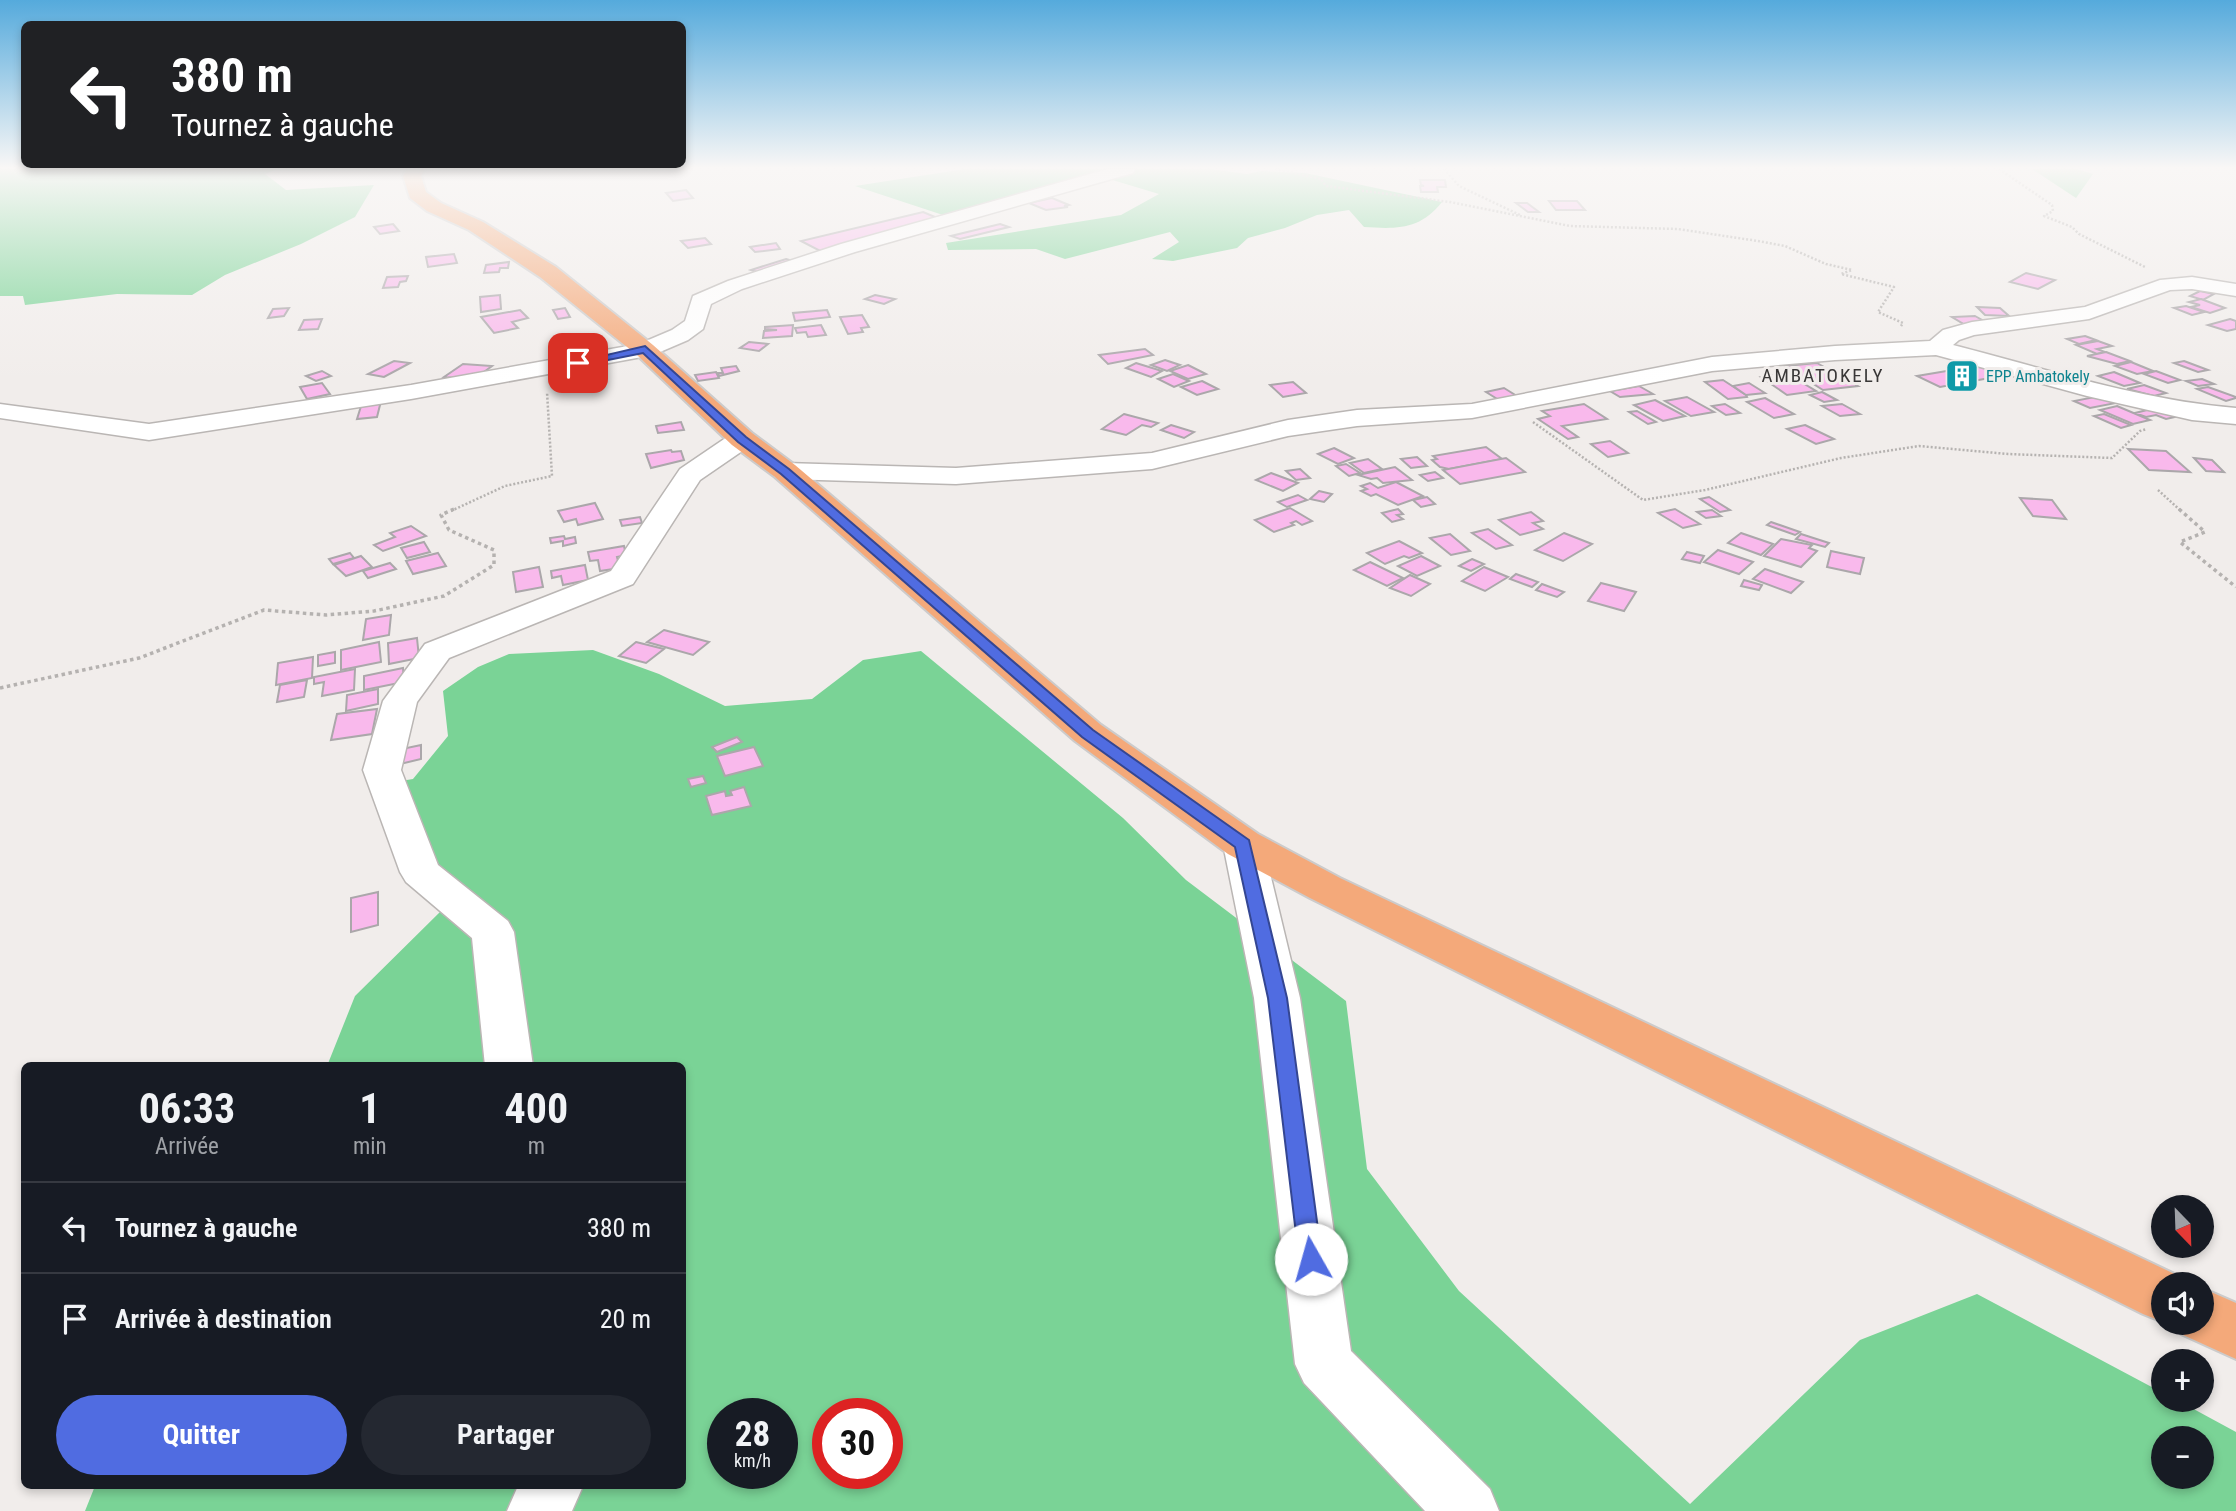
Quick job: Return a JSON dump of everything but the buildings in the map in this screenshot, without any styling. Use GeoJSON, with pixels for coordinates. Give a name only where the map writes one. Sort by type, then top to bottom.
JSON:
{"type":"FeatureCollection","features":[{"type":"Feature","properties":{"kind":"main road"},"geometry":{"type":"LineString","coordinates":[[497,240],[548,272],[645,349],[742,439],[785,471],[1088,733],[1243,844],[1325,888],[2151,1290]]}},
{"type":"Feature","properties":{"kind":"main road"},"geometry":{"type":"LineString","coordinates":[[2214,1321],[2236,1332]]}},
{"type":"Feature","properties":{"kind":"street"},"geometry":{"type":"LineString","coordinates":[[0,411],[149,432],[532,372],[645,349],[680,335],[695,324],[701,301],[735,285],[876,240]]}},
{"type":"Feature","properties":{"kind":"street"},"geometry":{"type":"LineString","coordinates":[[1936,348],[1951,335],[1972,328],[2088,313],[2143,291],[2181,282],[2236,290]]}},
{"type":"Feature","properties":{"kind":"street"},"geometry":{"type":"LineString","coordinates":[[785,471],[956,476],[1152,461],[1288,428],[1510,405],[1712,364],[1835,353],[1936,348],[2087,389],[2225,416]]}},
{"type":"Feature","properties":{"kind":"street"},"geometry":{"type":"LineString","coordinates":[[509,1062],[493,932],[420,872],[383,770],[400,701],[437,651],[622,577],[690,475],[742,439]]}},
{"type":"Feature","properties":{"kind":"street"},"geometry":{"type":"LineString","coordinates":[[1243,844],[1277,998],[1324,1364],[1468,1511]]}},
{"type":"Feature","properties":{"kind":"street"},"geometry":{"type":"LineString","coordinates":[[538,1511],[550,1489]]}},
{"type":"Feature","properties":{"kind":"path"},"geometry":{"type":"LineString","coordinates":[[1744,240],[1785,246],[1826,264],[1853,270],[1841,274],[1894,287],[1878,312],[1903,323],[1895,333],[1913,342],[1936,348]]}},
{"type":"Feature","properties":{"kind":"path"},"geometry":{"type":"LineString","coordinates":[[2090,240],[2154,272],[2181,282]]}},
{"type":"Feature","properties":{"kind":"path"},"geometry":{"type":"LineString","coordinates":[[0,688],[139,658],[264,610],[326,615],[374,611],[444,596],[482,575],[494,565],[494,550],[449,530],[441,515],[505,486],[552,476],[547,390],[556,378],[532,372]]}},
{"type":"Feature","properties":{"kind":"path"},"geometry":{"type":"LineString","coordinates":[[1510,405],[1643,500],[1705,490],[1841,458],[1919,446],[2008,454],[2112,458],[2140,431],[2225,416]]}},
{"type":"Feature","properties":{"kind":"path"},"geometry":{"type":"LineString","coordinates":[[2158,490],[2205,532],[2180,542],[2236,587]]}},
{"type":"Feature","properties":{"kind":"green space"},"geometry":{"type":"Polygon","coordinates":[[[0,240],[310,240],[225,275],[192,295],[117,294],[25,305],[23,296],[0,296],[0,240]]]}},
{"type":"Feature","properties":{"kind":"green space"},"geometry":{"type":"Polygon","coordinates":[[[968,240],[1141,240],[1065,259],[1036,249],[948,250],[946,243],[968,240]]]}},
{"type":"Feature","properties":{"kind":"green space"},"geometry":{"type":"Polygon","coordinates":[[[1177,240],[1246,240],[1237,248],[1173,261],[1152,259],[1179,242],[1177,240]]]}},
{"type":"Feature","properties":{"kind":"green space"},"geometry":{"type":"Polygon","coordinates":[[[593,650],[659,674],[725,706],[812,699],[863,660],[921,651],[1123,818],[1186,880],[1346,1001],[1367,1169],[1459,1291],[1690,1504],[1860,1340],[1977,1294],[2151,1387],[2151,1412],[2199,1412],[2236,1432],[2236,1511],[85,1511],[94,1489],[686,1489],[686,1062],[329,1062],[355,996],[441,911],[376,785],[413,779],[448,736],[443,691],[478,667],[509,654],[593,650]]]}},
{"type":"Feature","properties":{"kind":"place","name":"EPP Ambatokely"},"geometry":{"type":"Point","coordinates":[1962,376]}},
{"type":"Feature","properties":{"kind":"district","name":"AMBATOKELY"},"geometry":{"type":"Point","coordinates":[1823,375]}},
{"type":"Feature","properties":{"kind":"route"},"geometry":{"type":"LineString","coordinates":[[578,363],[645,349],[742,439],[785,471],[1088,733],[1243,844],[1277,998],[1311,1259]]}}]}
